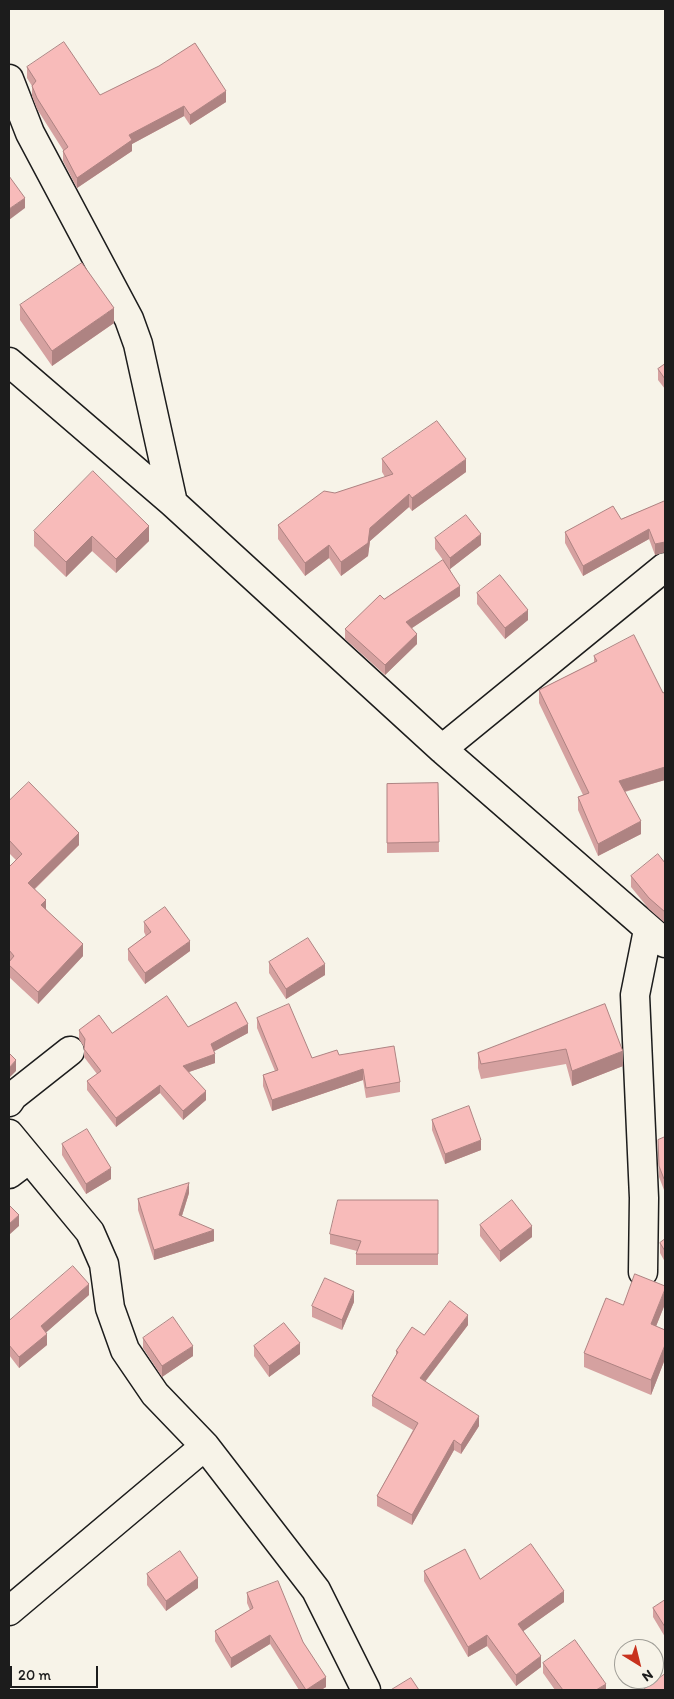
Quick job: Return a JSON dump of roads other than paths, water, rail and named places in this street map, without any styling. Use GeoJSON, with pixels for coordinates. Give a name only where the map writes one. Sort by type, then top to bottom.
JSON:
{"type":"FeatureCollection","features":[{"type":"Feature","properties":{"kind":"street"},"geometry":{"type":"LineString","coordinates":[[9,79],[30,133],[130,319],[138,344],[173,503]]}},
{"type":"Feature","properties":{"kind":"street"},"geometry":{"type":"LineString","coordinates":[[9,362],[173,503],[442,749],[657,936],[635,995],[644,1198],[643,1272]]}},
{"type":"Feature","properties":{"kind":"street"},"geometry":{"type":"LineString","coordinates":[[442,749],[665,567]]}},
{"type":"Feature","properties":{"kind":"street"},"geometry":{"type":"LineString","coordinates":[[9,1102],[13,1096],[70,1051]]}},
{"type":"Feature","properties":{"kind":"street"},"geometry":{"type":"LineString","coordinates":[[9,1134],[19,1166],[90,1232],[104,1264],[110,1308],[125,1350],[155,1394],[206,1446],[316,1590],[366,1690]]}},
{"type":"Feature","properties":{"kind":"street"},"geometry":{"type":"LineString","coordinates":[[9,1611],[206,1446]]}}]}
